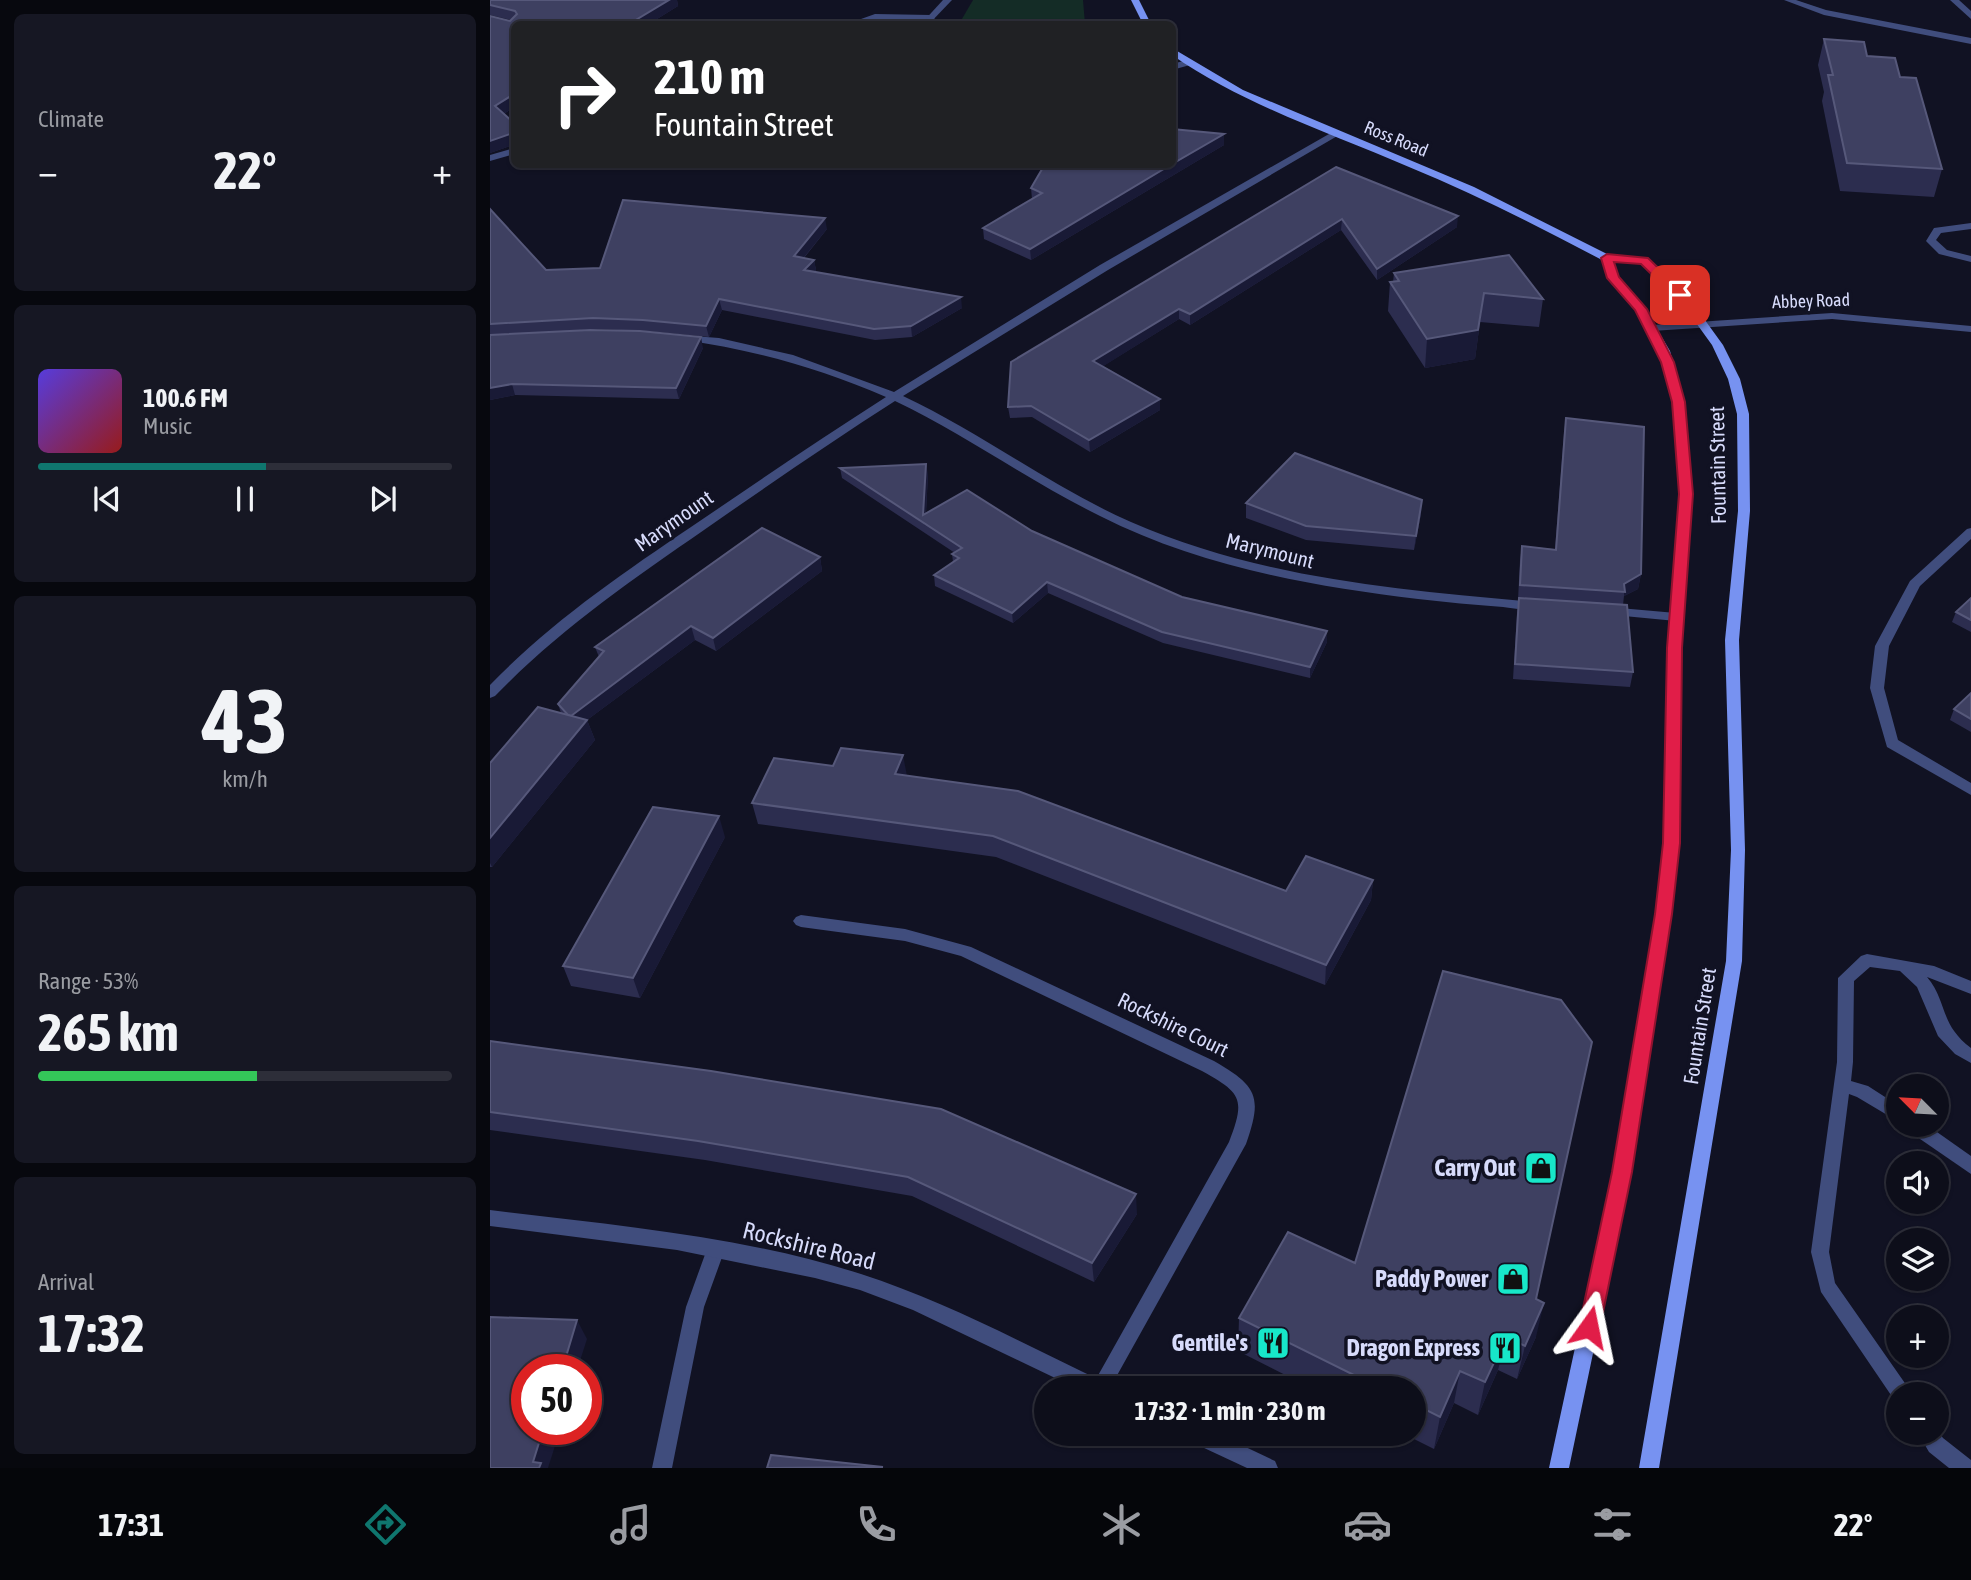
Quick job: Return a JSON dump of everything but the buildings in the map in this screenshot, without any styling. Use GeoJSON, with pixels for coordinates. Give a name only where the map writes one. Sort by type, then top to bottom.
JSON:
{"type":"FeatureCollection","features":[{"type":"Feature","properties":{"kind":"main road"},"geometry":{"type":"LineString","coordinates":[[1135,0],[1146,21]]}},
{"type":"Feature","properties":{"kind":"main road","name":"Ross Road"},"geometry":{"type":"LineString","coordinates":[[1176,54],[1240,92],[1471,189],[1607,258]]}},
{"type":"Feature","properties":{"kind":"main road","name":"Fountain Street"},"geometry":{"type":"LineString","coordinates":[[1559,1468],[1622,1172],[1664,914],[1672,831],[1676,617],[1686,494],[1684,447],[1673,379],[1652,328],[1640,309],[1613,278],[1607,258],[1644,261],[1660,273],[1703,325],[1734,379],[1743,414],[1744,511],[1732,640],[1738,850],[1734,961],[1649,1468]]}},
{"type":"Feature","properties":{"kind":"street"},"geometry":{"type":"LineString","coordinates":[[863,21],[875,18],[928,21],[948,0]]}},
{"type":"Feature","properties":{"kind":"street"},"geometry":{"type":"LineString","coordinates":[[1788,0],[1833,13],[1971,41]]}},
{"type":"Feature","properties":{"kind":"street"},"geometry":{"type":"LineString","coordinates":[[1954,0],[1971,16]]}},
{"type":"Feature","properties":{"kind":"street"},"geometry":{"type":"LineString","coordinates":[[1176,66],[1188,63]]}},
{"type":"Feature","properties":{"kind":"street","name":"Marymount"},"geometry":{"type":"LineString","coordinates":[[490,693],[531,650],[570,617],[892,396],[1336,133]]}},
{"type":"Feature","properties":{"kind":"street"},"geometry":{"type":"LineString","coordinates":[[490,158],[511,152]]}},
{"type":"Feature","properties":{"kind":"street"},"geometry":{"type":"LineString","coordinates":[[1971,226],[1938,230],[1931,241],[1943,252],[1971,260]]}},
{"type":"Feature","properties":{"kind":"street","name":"Abbey Road"},"geometry":{"type":"LineString","coordinates":[[1652,328],[1832,316],[1971,329]]}},
{"type":"Feature","properties":{"kind":"street","name":"Marymount"},"geometry":{"type":"LineString","coordinates":[[670,335],[768,352],[892,396],[957,428],[1042,481],[1098,511],[1155,537],[1214,558],[1332,585],[1426,597],[1544,606]]}},
{"type":"Feature","properties":{"kind":"street"},"geometry":{"type":"LineString","coordinates":[[1971,532],[1915,584],[1882,646],[1877,688],[1892,743],[1971,790]]}},
{"type":"Feature","properties":{"kind":"street"},"geometry":{"type":"LineString","coordinates":[[1597,610],[1676,617]]}},
{"type":"Feature","properties":{"kind":"street","name":"Rockshire Court"},"geometry":{"type":"LineString","coordinates":[[801,921],[905,935],[965,951],[1208,1066],[1231,1080],[1244,1093],[1250,1109],[1237,1144],[1106,1376]]}},
{"type":"Feature","properties":{"kind":"street"},"geometry":{"type":"LineString","coordinates":[[1893,1382],[1827,1286],[1820,1252],[1845,1062],[1846,978],[1867,960],[1898,964],[1955,979],[1971,988]]}},
{"type":"Feature","properties":{"kind":"street"},"geometry":{"type":"LineString","coordinates":[[1898,964],[1922,980],[1935,1003],[1938,1020],[1957,1048],[1971,1056]]}},
{"type":"Feature","properties":{"kind":"street"},"geometry":{"type":"LineString","coordinates":[[1841,1085],[1862,1091],[1886,1107]]}},
{"type":"Feature","properties":{"kind":"street"},"geometry":{"type":"LineString","coordinates":[[1931,1138],[1971,1166]]}},
{"type":"Feature","properties":{"kind":"street","name":"Rockshire Road"},"geometry":{"type":"LineString","coordinates":[[490,1218],[716,1249],[816,1269],[888,1292],[1073,1376]]}},
{"type":"Feature","properties":{"kind":"street"},"geometry":{"type":"LineString","coordinates":[[663,1468],[695,1307],[716,1249]]}},
{"type":"Feature","properties":{"kind":"street"},"geometry":{"type":"LineString","coordinates":[[1936,1445],[1965,1468]]}},
{"type":"Feature","properties":{"kind":"street"},"geometry":{"type":"LineString","coordinates":[[1221,1446],[1268,1468]]}},
{"type":"Feature","properties":{"kind":"green space"},"geometry":{"type":"Polygon","coordinates":[[[973,0],[1083,0],[1085,21],[961,21],[973,0]]]}},
{"type":"Feature","properties":{"kind":"place","name":"Carry Out"},"geometry":{"type":"Point","coordinates":[1541,1168]}},
{"type":"Feature","properties":{"kind":"place","name":"Paddy Power"},"geometry":{"type":"Point","coordinates":[1513,1279]}},
{"type":"Feature","properties":{"kind":"place","name":"Gentile's"},"geometry":{"type":"Point","coordinates":[1273,1343]}},
{"type":"Feature","properties":{"kind":"place","name":"Dragon Express"},"geometry":{"type":"Point","coordinates":[1505,1348]}},
{"type":"Feature","properties":{"kind":"route"},"geometry":{"type":"LineString","coordinates":[[1589,1327],[1622,1172],[1664,914],[1672,843],[1675,772],[1673,695],[1686,494],[1678,402],[1664,351],[1640,309],[1613,278],[1607,258],[1644,261],[1660,273],[1680,295]]}}]}
